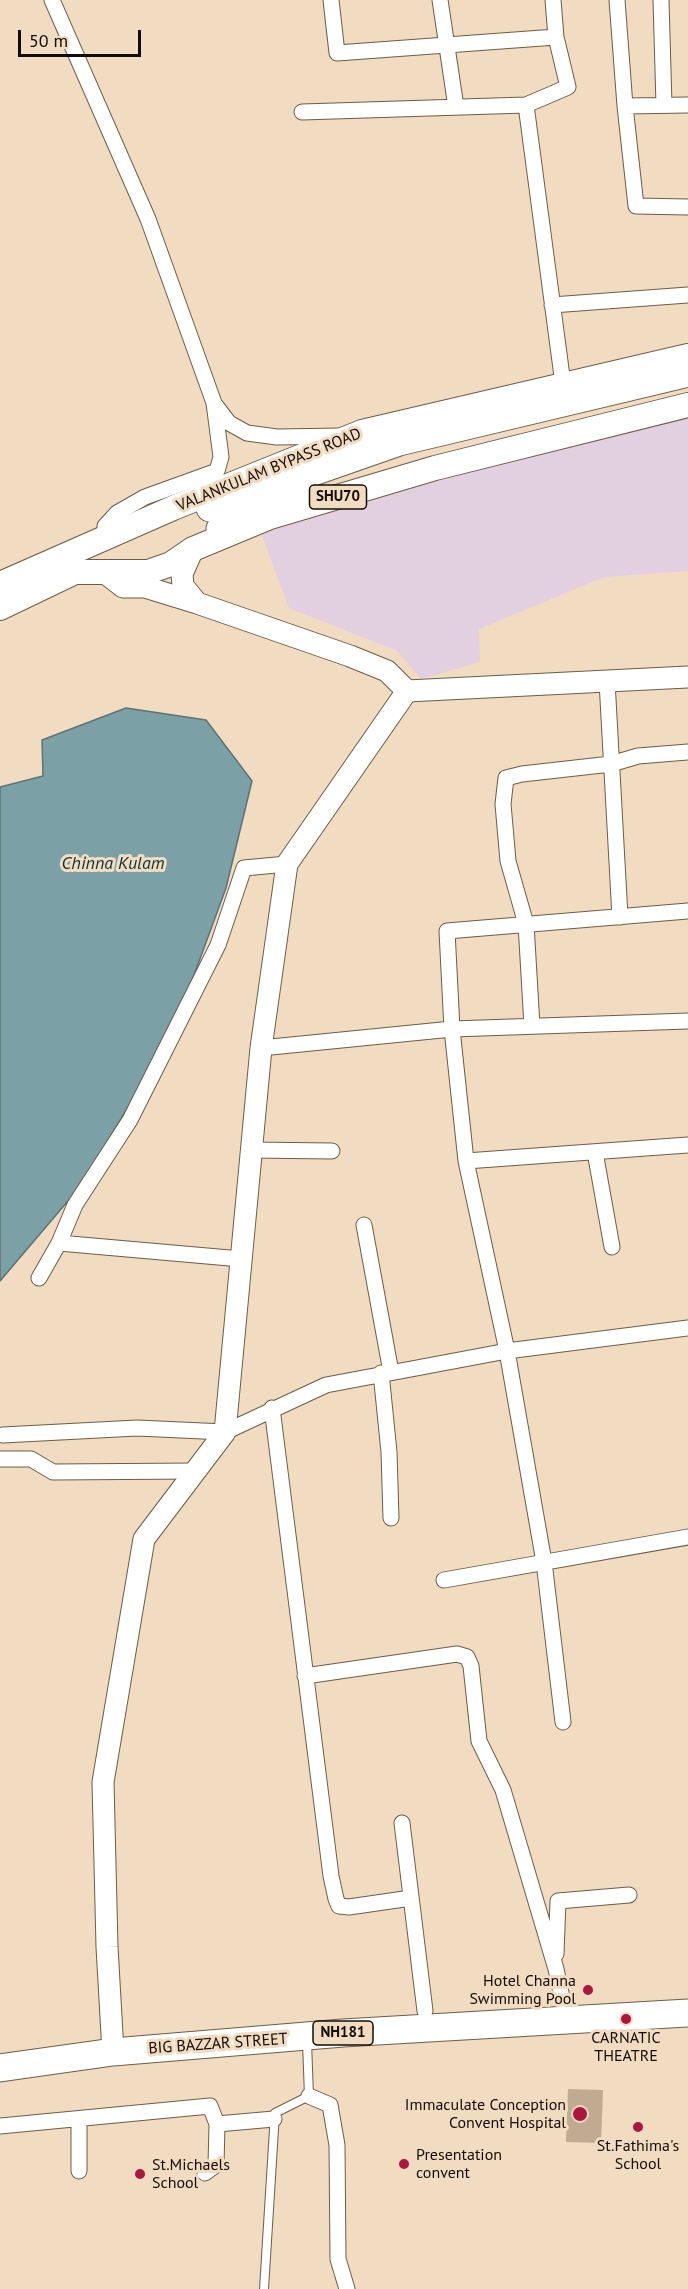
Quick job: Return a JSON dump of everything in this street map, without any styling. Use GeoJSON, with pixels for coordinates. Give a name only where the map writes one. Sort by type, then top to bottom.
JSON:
{"type":"FeatureCollection","features":[{"type":"Feature","properties":{"kind":"highway"},"geometry":{"type":"LineString","coordinates":[[205,526],[399,442],[688,373]]}},
{"type":"Feature","properties":{"kind":"highway"},"geometry":{"type":"LineString","coordinates":[[205,526],[402,459],[688,389]]}},
{"type":"Feature","properties":{"kind":"highway","name":"BIG BAZZAR STREET"},"geometry":{"type":"LineString","coordinates":[[0,2068],[113,2043],[425,2011],[688,1997]]}},
{"type":"Feature","properties":{"kind":"highway","name":"BIG BAZZAR STREET"},"geometry":{"type":"LineString","coordinates":[[0,2050],[113,2043],[307,2037],[688,2013]]}},
{"type":"Feature","properties":{"kind":"main road","name":"VALANKULAM BYPASS ROAD"},"geometry":{"type":"LineString","coordinates":[[0,608],[75,572],[148,572],[171,564],[205,526],[350,436],[688,356]]}},
{"type":"Feature","properties":{"kind":"main road","name":"VALANKULAM BYPASS ROAD"},"geometry":{"type":"LineString","coordinates":[[0,584],[107,539],[270,517],[424,471],[688,405]]}},
{"type":"Feature","properties":{"kind":"main road"},"geometry":{"type":"LineString","coordinates":[[80,551],[81,565],[99,573]]}},
{"type":"Feature","properties":{"kind":"street"},"geometry":{"type":"LineString","coordinates":[[52,0],[148,219],[214,403],[222,457],[217,471],[146,497],[117,513],[105,526],[107,539]]}},
{"type":"Feature","properties":{"kind":"street"},"geometry":{"type":"LineString","coordinates":[[331,0],[337,53],[556,37]]}},
{"type":"Feature","properties":{"kind":"street"},"geometry":{"type":"LineString","coordinates":[[440,0],[456,107]]}},
{"type":"Feature","properties":{"kind":"street"},"geometry":{"type":"LineString","coordinates":[[302,112],[526,105],[568,87],[556,37],[553,0]]}},
{"type":"Feature","properties":{"kind":"street"},"geometry":{"type":"LineString","coordinates":[[617,0],[636,206],[688,207]]}},
{"type":"Feature","properties":{"kind":"street"},"geometry":{"type":"LineString","coordinates":[[661,0],[664,105]]}},
{"type":"Feature","properties":{"kind":"street"},"geometry":{"type":"LineString","coordinates":[[526,105],[563,384]]}},
{"type":"Feature","properties":{"kind":"street"},"geometry":{"type":"LineString","coordinates":[[625,106],[688,105]]}},
{"type":"Feature","properties":{"kind":"street"},"geometry":{"type":"LineString","coordinates":[[552,305],[688,295]]}},
{"type":"Feature","properties":{"kind":"street"},"geometry":{"type":"LineString","coordinates":[[214,403],[229,423],[247,433],[276,436],[350,436]]}},
{"type":"Feature","properties":{"kind":"street"},"geometry":{"type":"LineString","coordinates":[[198,603],[183,586],[182,574],[205,526]]}},
{"type":"Feature","properties":{"kind":"street"},"geometry":{"type":"LineString","coordinates":[[99,573],[123,587],[145,587],[198,603],[360,659],[387,671],[406,691],[688,677]]}},
{"type":"Feature","properties":{"kind":"street"},"geometry":{"type":"LineString","coordinates":[[607,681],[620,917]]}},
{"type":"Feature","properties":{"kind":"street"},"geometry":{"type":"LineString","coordinates":[[225,1432],[261,1047],[287,864],[406,691]]}},
{"type":"Feature","properties":{"kind":"street"},"geometry":{"type":"LineString","coordinates":[[532,1026],[526,924],[508,861],[503,804],[506,778],[554,769],[611,764],[638,756],[688,752]]}},
{"type":"Feature","properties":{"kind":"street"},"geometry":{"type":"LineString","coordinates":[[39,1278],[59,1243],[75,1205],[130,1120],[218,945],[244,868],[287,864]]}},
{"type":"Feature","properties":{"kind":"street"},"geometry":{"type":"LineString","coordinates":[[563,1722],[544,1562],[507,1351],[466,1161],[452,1029],[447,931],[688,911]]}},
{"type":"Feature","properties":{"kind":"street"},"geometry":{"type":"LineString","coordinates":[[261,1047],[452,1029],[688,1021]]}},
{"type":"Feature","properties":{"kind":"street"},"geometry":{"type":"LineString","coordinates":[[466,1161],[688,1144]]}},
{"type":"Feature","properties":{"kind":"street"},"geometry":{"type":"LineString","coordinates":[[251,1150],[332,1151]]}},
{"type":"Feature","properties":{"kind":"street"},"geometry":{"type":"LineString","coordinates":[[595,1152],[612,1247]]}},
{"type":"Feature","properties":{"kind":"street"},"geometry":{"type":"LineString","coordinates":[[364,1225],[386,1372],[391,1518]]}},
{"type":"Feature","properties":{"kind":"street"},"geometry":{"type":"LineString","coordinates":[[59,1243],[241,1258]]}},
{"type":"Feature","properties":{"kind":"street"},"geometry":{"type":"LineString","coordinates":[[113,2043],[107,1947],[103,1782],[144,1539],[225,1432],[272,1408],[326,1385],[507,1351],[688,1328]]}},
{"type":"Feature","properties":{"kind":"street"},"geometry":{"type":"LineString","coordinates":[[272,1408],[331,1876],[339,1906],[349,1907],[411,1898]]}},
{"type":"Feature","properties":{"kind":"street"},"geometry":{"type":"LineString","coordinates":[[3,1435],[137,1428],[225,1432]]}},
{"type":"Feature","properties":{"kind":"street"},"geometry":{"type":"LineString","coordinates":[[0,1459],[31,1459],[53,1472],[196,1471]]}},
{"type":"Feature","properties":{"kind":"street"},"geometry":{"type":"LineString","coordinates":[[444,1580],[688,1537]]}},
{"type":"Feature","properties":{"kind":"street"},"geometry":{"type":"LineString","coordinates":[[305,1676],[457,1654],[467,1657],[471,1666],[479,1741],[503,1790],[556,1969],[563,2002]]}},
{"type":"Feature","properties":{"kind":"street"},"geometry":{"type":"LineString","coordinates":[[402,1823],[425,2011]]}},
{"type":"Feature","properties":{"kind":"street"},"geometry":{"type":"LineString","coordinates":[[556,1969],[558,1901],[629,1895]]}},
{"type":"Feature","properties":{"kind":"street"},"geometry":{"type":"LineString","coordinates":[[309,2096],[330,2105],[337,2145],[338,2259],[347,2289]]}},
{"type":"Feature","properties":{"kind":"street"},"geometry":{"type":"LineString","coordinates":[[0,2126],[210,2106],[218,2124],[216,2165],[205,2173]]}},
{"type":"Feature","properties":{"kind":"street"},"geometry":{"type":"LineString","coordinates":[[218,2124],[274,2119]]}},
{"type":"Feature","properties":{"kind":"street"},"geometry":{"type":"LineString","coordinates":[[79,2120],[79,2171]]}},
{"type":"Feature","properties":{"kind":"lane"},"geometry":{"type":"LineString","coordinates":[[264,2289],[275,2113],[309,2096],[307,2037]]}},
{"type":"Feature","properties":{"kind":"shaded area"},"geometry":{"type":"Polygon","coordinates":[[[688,401],[688,571],[604,577],[479,629],[480,662],[421,679],[397,651],[289,608],[255,517],[303,497],[496,438],[688,401]]]}},
{"type":"Feature","properties":{"kind":"water","name":"Chinna Kulam"},"geometry":{"type":"Polygon","coordinates":[[[126,708],[206,720],[252,781],[226,888],[172,1035],[79,1188],[0,1281],[0,787],[43,776],[42,740],[126,708]]]}},
{"type":"Feature","properties":{"kind":"building"},"geometry":{"type":"Polygon","coordinates":[[[568,2089],[603,2090],[601,2143],[566,2142],[568,2089]]]}},
{"type":"Feature","properties":{"kind":"place","name":"Hotel Channa Swimming Pool"},"geometry":{"type":"Point","coordinates":[588,1990]}},
{"type":"Feature","properties":{"kind":"place","name":"CARNATIC THEATRE"},"geometry":{"type":"Point","coordinates":[626,2019]}},
{"type":"Feature","properties":{"kind":"place","name":"Immaculate Conception Convent Hospital"},"geometry":{"type":"Point","coordinates":[580,2114]}},
{"type":"Feature","properties":{"kind":"place","name":"St.Fathima's School"},"geometry":{"type":"Point","coordinates":[638,2127]}},
{"type":"Feature","properties":{"kind":"place","name":"Presentation convent"},"geometry":{"type":"Point","coordinates":[404,2164]}},
{"type":"Feature","properties":{"kind":"place","name":"St.Michaels School"},"geometry":{"type":"Point","coordinates":[140,2174]}}]}
